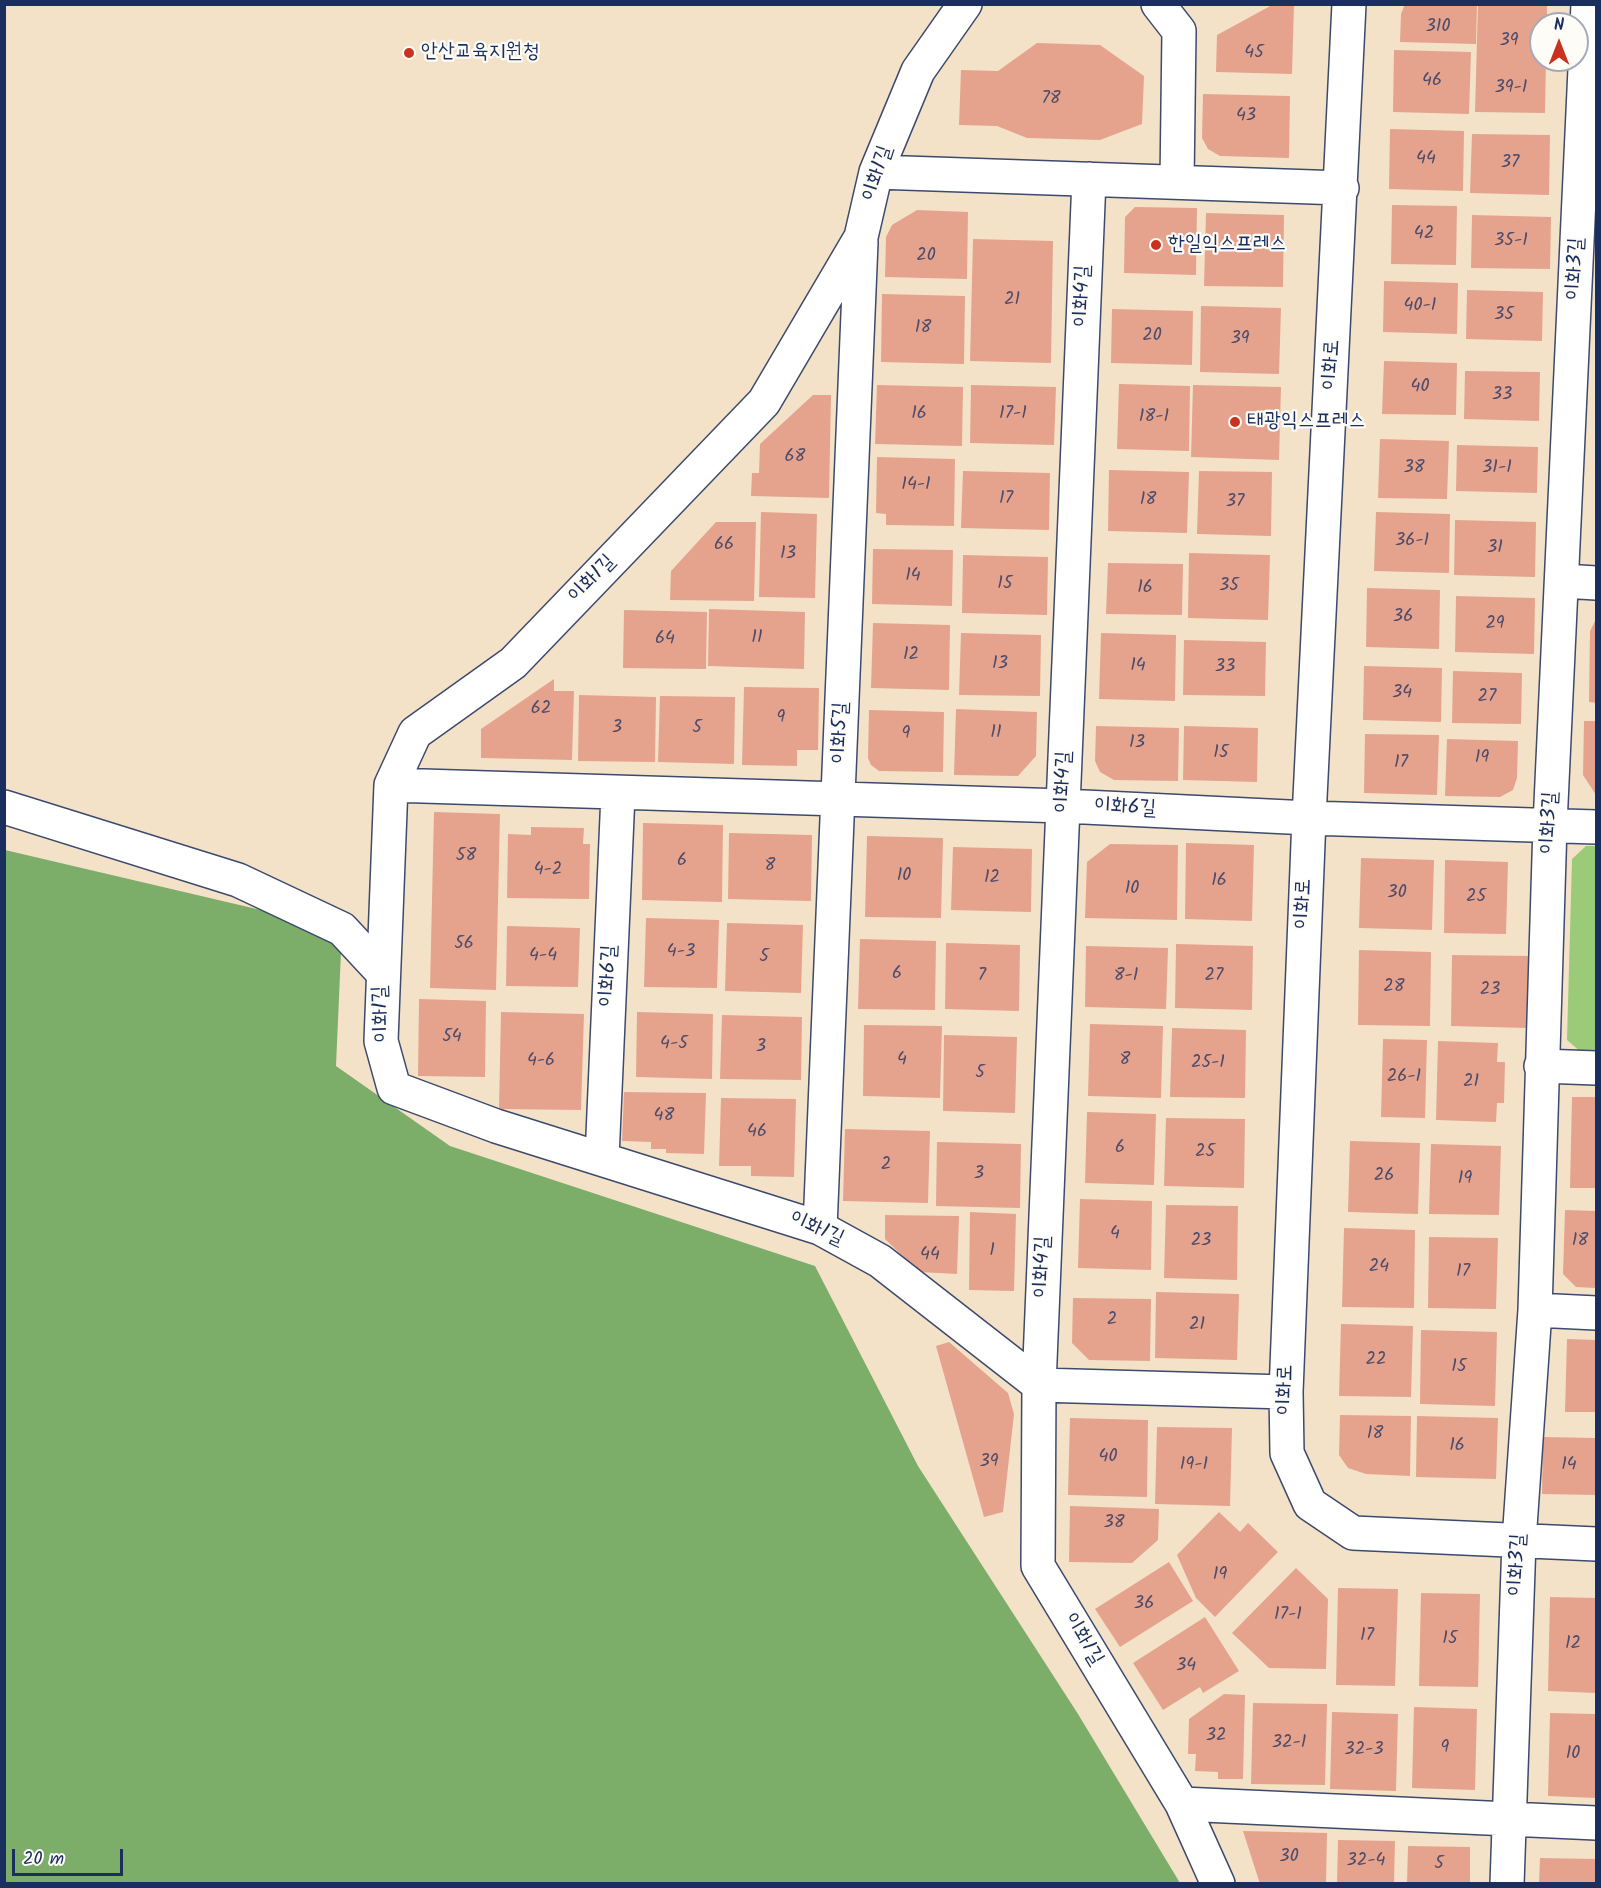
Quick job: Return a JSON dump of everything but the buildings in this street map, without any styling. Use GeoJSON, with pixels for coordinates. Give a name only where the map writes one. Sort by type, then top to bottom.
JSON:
{"type":"FeatureCollection","features":[{"type":"Feature","properties":{"kind":"street","name":"이화1길"},"geometry":{"type":"LineString","coordinates":[[965,4],[918,71],[876,172],[861,237],[764,402],[513,663],[415,733],[391,785],[381,1041],[394,1088],[496,1126],[820,1228],[880,1261],[1039,1385],[1038,1566],[1182,1804],[1218,1884]]}},
{"type":"Feature","properties":{"kind":"street"},"geometry":{"type":"LineString","coordinates":[[1158,4],[1179,31],[1177,182]]}},
{"type":"Feature","properties":{"kind":"street","name":"이화로"},"geometry":{"type":"LineString","coordinates":[[1349,4],[1342,188],[1309,818],[1286,1392],[1287,1454],[1310,1504],[1353,1533],[1596,1544]]}},
{"type":"Feature","properties":{"kind":"street","name":"이화3길"},"geometry":{"type":"LineString","coordinates":[[1507,1884],[1519,1541],[1535,1311],[1550,825],[1563,581],[1584,373],[1589,166],[1588,4]]}},
{"type":"Feature","properties":{"kind":"street"},"geometry":{"type":"LineString","coordinates":[[876,172],[1342,188]]}},
{"type":"Feature","properties":{"kind":"street","name":"이화4길"},"geometry":{"type":"LineString","coordinates":[[1039,1385],[1089,178]]}},
{"type":"Feature","properties":{"kind":"street","name":"이화5길"},"geometry":{"type":"LineString","coordinates":[[820,1228],[861,237]]}},
{"type":"Feature","properties":{"kind":"street"},"geometry":{"type":"LineString","coordinates":[[1563,581],[1596,583]]}},
{"type":"Feature","properties":{"kind":"street","name":"이화6길"},"geometry":{"type":"LineString","coordinates":[[391,785],[839,801],[1064,806],[1309,818],[1596,827]]}},
{"type":"Feature","properties":{"kind":"street","name":"이화6길"},"geometry":{"type":"LineString","coordinates":[[602,1158],[618,794]]}},
{"type":"Feature","properties":{"kind":"street"},"geometry":{"type":"LineString","coordinates":[[4,807],[238,880],[342,929],[382,972]]}},
{"type":"Feature","properties":{"kind":"street"},"geometry":{"type":"LineString","coordinates":[[1541,1066],[1596,1068]]}},
{"type":"Feature","properties":{"kind":"street"},"geometry":{"type":"LineString","coordinates":[[1535,1311],[1596,1313]]}},
{"type":"Feature","properties":{"kind":"street"},"geometry":{"type":"LineString","coordinates":[[1039,1385],[1286,1392]]}},
{"type":"Feature","properties":{"kind":"street"},"geometry":{"type":"LineString","coordinates":[[1182,1804],[1596,1823]]}},
{"type":"Feature","properties":{"kind":"green space"},"geometry":{"type":"Polygon","coordinates":[[[1586,846],[1596,846],[1596,1053],[1582,1053],[1567,1040],[1572,859],[1586,846]]]}},
{"type":"Feature","properties":{"kind":"green space"},"geometry":{"type":"Polygon","coordinates":[[[5,850],[342,929],[336,1066],[450,1146],[815,1266],[918,1466],[1078,1714],[1180,1883],[5,1884],[5,850]]]}},
{"type":"Feature","properties":{"kind":"place","name":"안산교육지원청"},"geometry":{"type":"Point","coordinates":[409,53]}},
{"type":"Feature","properties":{"kind":"place","name":"한일익스프레스"},"geometry":{"type":"Point","coordinates":[1156,245]}},
{"type":"Feature","properties":{"kind":"place","name":"태광익스프레스"},"geometry":{"type":"Point","coordinates":[1235,422]}}]}
